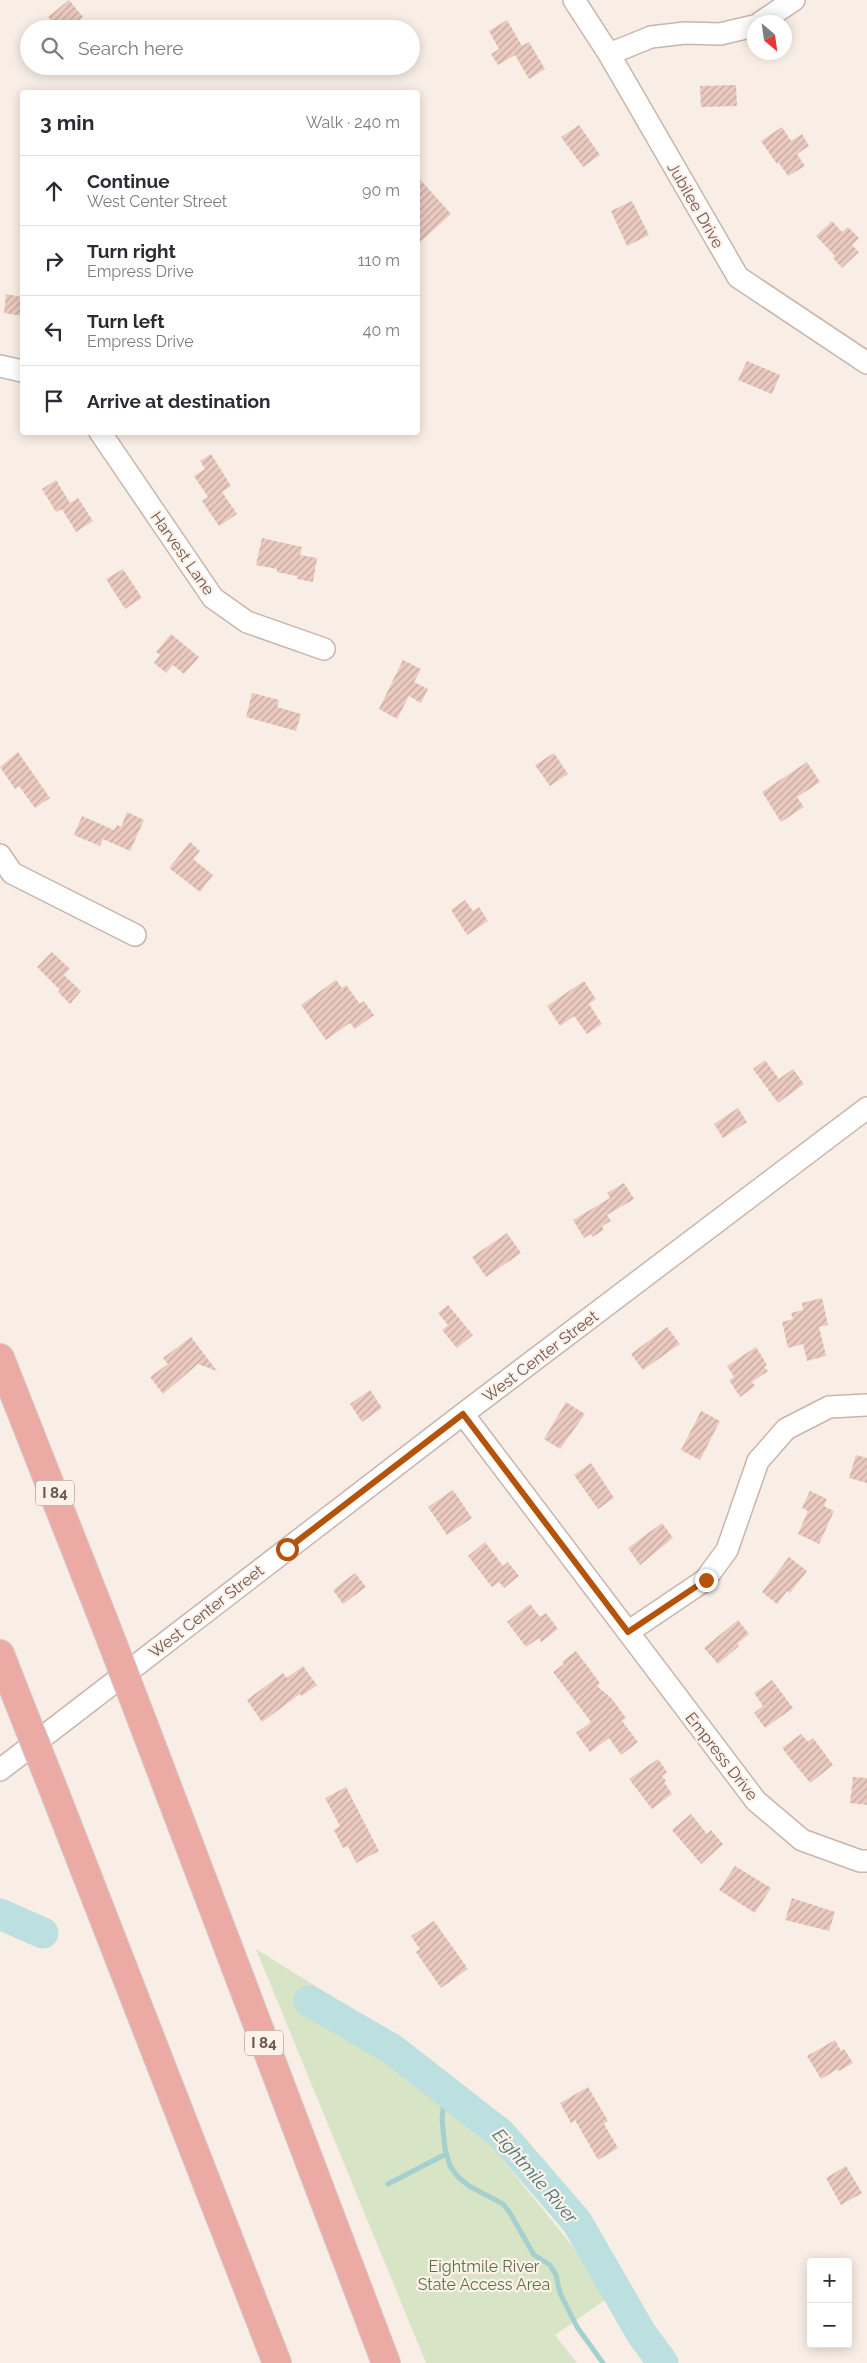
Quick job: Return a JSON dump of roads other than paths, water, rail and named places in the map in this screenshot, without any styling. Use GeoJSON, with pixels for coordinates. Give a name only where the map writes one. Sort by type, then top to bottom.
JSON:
{"type":"FeatureCollection","features":[{"type":"Feature","properties":{"kind":"highway","name":"I 84"},"geometry":{"type":"LineString","coordinates":[[0,1358],[143,1723],[386,2363]]}},
{"type":"Feature","properties":{"kind":"highway"},"geometry":{"type":"LineString","coordinates":[[0,1654],[277,2363]]}},
{"type":"Feature","properties":{"kind":"street","name":"Jubilee Drive"},"geometry":{"type":"LineString","coordinates":[[574,0],[609,54],[738,277],[867,363]]}},
{"type":"Feature","properties":{"kind":"street"},"geometry":{"type":"LineString","coordinates":[[772,15],[794,0]]}},
{"type":"Feature","properties":{"kind":"street"},"geometry":{"type":"LineString","coordinates":[[609,54],[651,37],[685,33],[720,34],[747,28]]}},
{"type":"Feature","properties":{"kind":"street"},"geometry":{"type":"LineString","coordinates":[[0,366],[20,371]]}},
{"type":"Feature","properties":{"kind":"street","name":"Harvest Lane"},"geometry":{"type":"LineString","coordinates":[[102,435],[213,598],[247,622],[324,649]]}},
{"type":"Feature","properties":{"kind":"street"},"geometry":{"type":"LineString","coordinates":[[0,855],[12,873],[135,935]]}},
{"type":"Feature","properties":{"kind":"street","name":"West Center Street"},"geometry":{"type":"LineString","coordinates":[[0,1770],[463,1414],[867,1108]]}},
{"type":"Feature","properties":{"kind":"street"},"geometry":{"type":"LineString","coordinates":[[628,1632],[706,1580],[727,1550],[758,1461],[786,1429],[829,1407],[867,1405]]}},
{"type":"Feature","properties":{"kind":"street","name":"Empress Drive"},"geometry":{"type":"LineString","coordinates":[[463,1414],[756,1801],[802,1840],[860,1861],[867,1861]]}},
{"type":"Feature","properties":{"kind":"waterway","name":"Eightmile River"},"geometry":{"type":"LineString","coordinates":[[0,1914],[43,1933]]}},
{"type":"Feature","properties":{"kind":"waterway","name":"Eightmile River"},"geometry":{"type":"LineString","coordinates":[[309,2001],[392,2049],[501,2134],[577,2222],[641,2333],[663,2363]]}},
{"type":"Feature","properties":{"kind":"waterway"},"geometry":{"type":"LineString","coordinates":[[445,2091],[442,2119],[445,2149],[450,2166],[458,2177],[469,2186],[503,2204],[510,2213],[534,2255],[550,2265],[556,2275],[560,2293],[577,2327],[603,2363]]}},
{"type":"Feature","properties":{"kind":"waterway"},"geometry":{"type":"LineString","coordinates":[[388,2184],[446,2154]]}},
{"type":"Feature","properties":{"kind":"park label","name":"Eightmile River State Access Area"},"geometry":{"type":"Point","coordinates":[484,2275]}}]}
